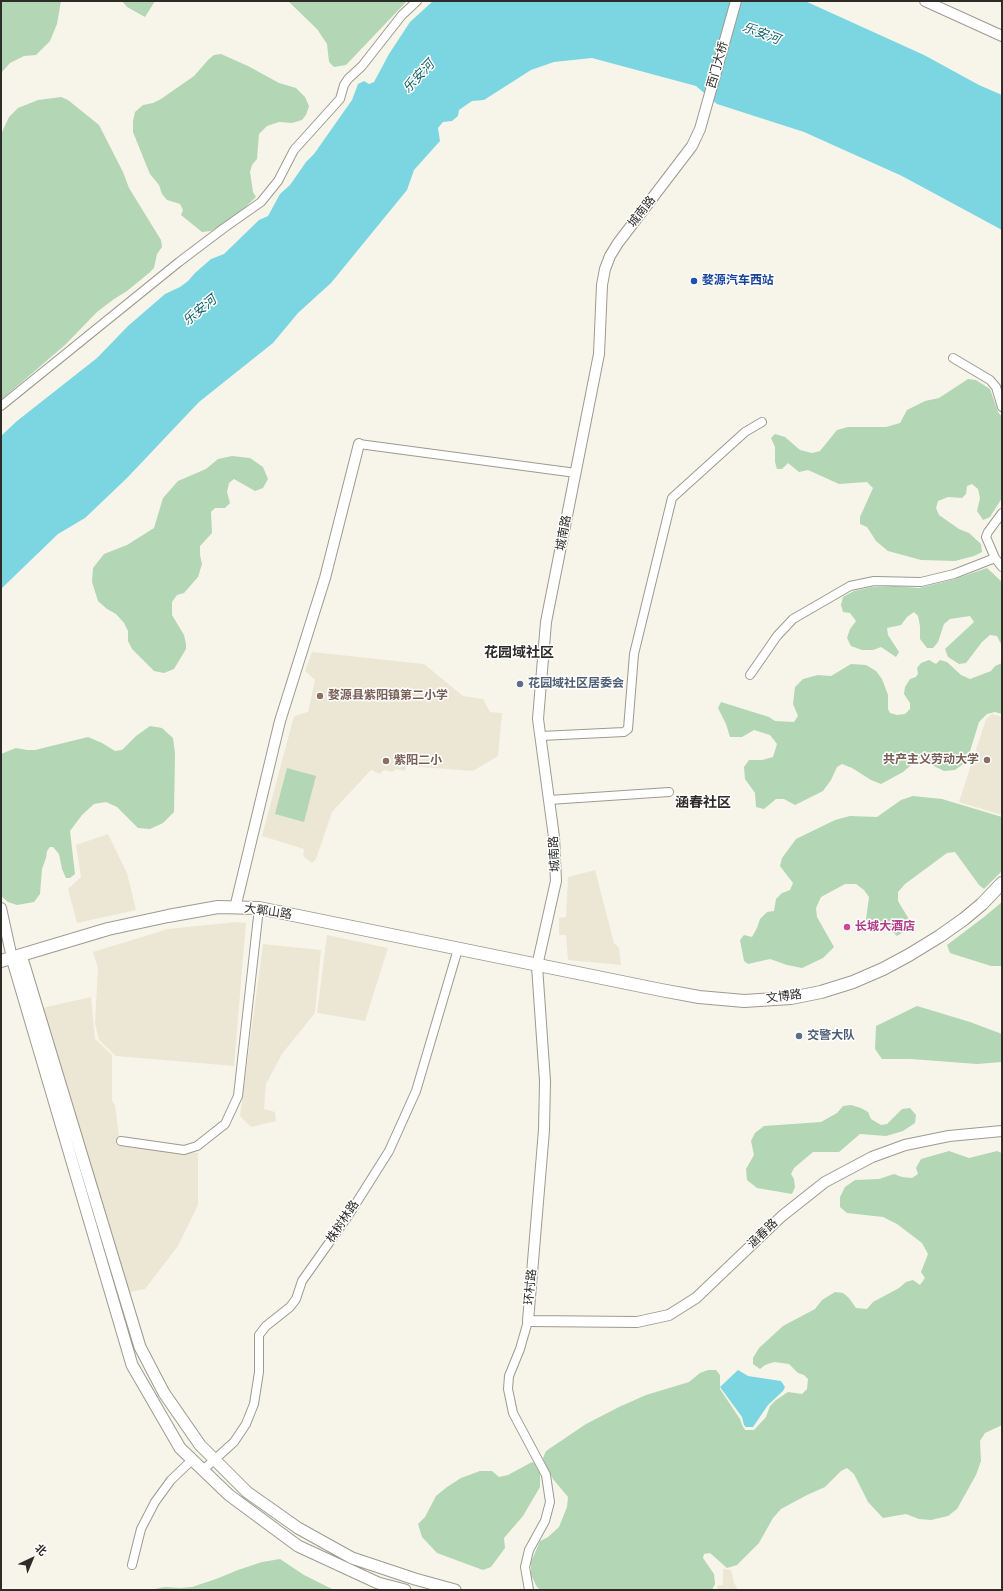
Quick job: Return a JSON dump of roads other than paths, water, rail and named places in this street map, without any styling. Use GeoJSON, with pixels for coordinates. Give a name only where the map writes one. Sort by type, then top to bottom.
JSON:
{"type":"FeatureCollection","features":[{"type":"Feature","properties":{"kind":"main road","name":"文博路"},"geometry":{"type":"LineString","coordinates":[[537,966],[699,997],[744,1001],[791,998],[821,992],[853,982],[883,969],[909,955],[964,919],[982,904],[1002,883]]}},
{"type":"Feature","properties":{"kind":"main road","name":"大鄣山路"},"geometry":{"type":"LineString","coordinates":[[11,958],[116,928],[218,907],[259,908],[537,966]]}},
{"type":"Feature","properties":{"kind":"main road"},"geometry":{"type":"LineString","coordinates":[[11,958],[140,1346],[164,1393],[200,1445],[247,1492],[298,1528],[352,1558],[415,1579],[455,1590]]}},
{"type":"Feature","properties":{"kind":"main road"},"geometry":{"type":"LineString","coordinates":[[11,958],[132,1365],[180,1448],[229,1495],[298,1546],[378,1583],[405,1590]]}},
{"type":"Feature","properties":{"kind":"street"},"geometry":{"type":"LineString","coordinates":[[1,406],[179,262],[261,202],[278,181],[294,150],[340,99],[344,85],[348,79],[362,66],[402,15],[417,1]]}},
{"type":"Feature","properties":{"kind":"street","name":"西门大桥"},"geometry":{"type":"LineString","coordinates":[[700,129],[736,1]]}},
{"type":"Feature","properties":{"kind":"street"},"geometry":{"type":"LineString","coordinates":[[925,1],[1002,36]]}},
{"type":"Feature","properties":{"kind":"street","name":"城南路"},"geometry":{"type":"LineString","coordinates":[[537,966],[556,881],[556,855],[538,719],[546,622],[599,354],[602,285],[605,269],[610,256],[692,146],[700,129]]}},
{"type":"Feature","properties":{"kind":"street"},"geometry":{"type":"LineString","coordinates":[[954,358],[990,380],[996,387],[1002,407]]}},
{"type":"Feature","properties":{"kind":"street"},"geometry":{"type":"LineString","coordinates":[[540,736],[624,732],[628,729],[634,654],[672,498],[746,432],[762,422]]}},
{"type":"Feature","properties":{"kind":"street"},"geometry":{"type":"LineString","coordinates":[[235,908],[280,721],[325,578],[359,444],[576,473]]}},
{"type":"Feature","properties":{"kind":"street"},"geometry":{"type":"LineString","coordinates":[[1002,512],[986,537],[995,558],[1002,567]]}},
{"type":"Feature","properties":{"kind":"street"},"geometry":{"type":"LineString","coordinates":[[750,674],[777,636],[793,619],[850,586],[874,581],[921,582],[954,574],[995,558]]}},
{"type":"Feature","properties":{"kind":"street"},"geometry":{"type":"LineString","coordinates":[[549,800],[669,792]]}},
{"type":"Feature","properties":{"kind":"street"},"geometry":{"type":"LineString","coordinates":[[1,908],[11,958]]}},
{"type":"Feature","properties":{"kind":"street"},"geometry":{"type":"LineString","coordinates":[[121,1141],[184,1150],[196,1146],[225,1124],[238,1096],[259,908]]}},
{"type":"Feature","properties":{"kind":"street","name":"株树林路"},"geometry":{"type":"LineString","coordinates":[[203,1470],[234,1442],[246,1424],[254,1404],[259,1372],[259,1335],[266,1326],[290,1307],[296,1299],[302,1281],[348,1216],[389,1151],[416,1091],[458,949]]}},
{"type":"Feature","properties":{"kind":"street","name":"环村路"},"geometry":{"type":"LineString","coordinates":[[529,1590],[525,1567],[529,1550],[545,1521],[550,1502],[546,1475],[513,1413],[508,1389],[509,1376],[520,1349],[528,1321],[544,1130],[545,1082],[537,966]]}},
{"type":"Feature","properties":{"kind":"street","name":"涵春路"},"geometry":{"type":"LineString","coordinates":[[528,1321],[637,1322],[669,1315],[696,1298],[782,1216],[825,1182],[872,1157],[904,1145],[948,1136],[1002,1131]]}},
{"type":"Feature","properties":{"kind":"street"},"geometry":{"type":"LineString","coordinates":[[132,1565],[141,1529],[155,1502],[171,1480],[192,1460]]}},
{"type":"Feature","properties":{"kind":"water","name":"乐安河"},"geometry":{"type":"Polygon","coordinates":[[[433,1],[805,1],[924,55],[979,85],[1002,95],[1002,230],[902,176],[804,132],[717,104],[696,86],[592,58],[554,62],[531,70],[484,100],[472,101],[459,110],[458,116],[452,121],[443,122],[438,128],[440,141],[414,170],[407,190],[331,283],[298,313],[273,343],[199,402],[127,478],[85,518],[58,534],[1,589],[1,436],[17,421],[97,358],[128,326],[165,294],[180,287],[188,281],[211,259],[224,254],[259,220],[268,216],[280,194],[290,185],[306,162],[314,154],[352,100],[358,84],[364,81],[369,84],[374,82],[389,54],[410,22],[433,1]]]}},
{"type":"Feature","properties":{"kind":"water"},"geometry":{"type":"Polygon","coordinates":[[[738,1370],[748,1376],[781,1381],[785,1387],[783,1391],[768,1405],[753,1427],[746,1427],[744,1425],[742,1417],[720,1387],[738,1370]]]}},
{"type":"Feature","properties":{"kind":"place","name":"婺源汽车西站"},"geometry":{"type":"Point","coordinates":[694,281]}},
{"type":"Feature","properties":{"kind":"place","name":"花园域社区居委会"},"geometry":{"type":"Point","coordinates":[520,684]}},
{"type":"Feature","properties":{"kind":"place","name":"婺源县紫阳镇第二小学"},"geometry":{"type":"Point","coordinates":[320,696]}},
{"type":"Feature","properties":{"kind":"place","name":"共产主义劳动大学"},"geometry":{"type":"Point","coordinates":[987,760]}},
{"type":"Feature","properties":{"kind":"place","name":"紫阳二小"},"geometry":{"type":"Point","coordinates":[386,761]}},
{"type":"Feature","properties":{"kind":"place","name":"长城大酒店"},"geometry":{"type":"Point","coordinates":[847,927]}},
{"type":"Feature","properties":{"kind":"place","name":"交警大队"},"geometry":{"type":"Point","coordinates":[799,1036]}},
{"type":"Feature","properties":{"kind":"district","name":"花园域社区"},"geometry":{"type":"Point","coordinates":[519,653]}},
{"type":"Feature","properties":{"kind":"district","name":"涵春社区"},"geometry":{"type":"Point","coordinates":[703,803]}}]}
